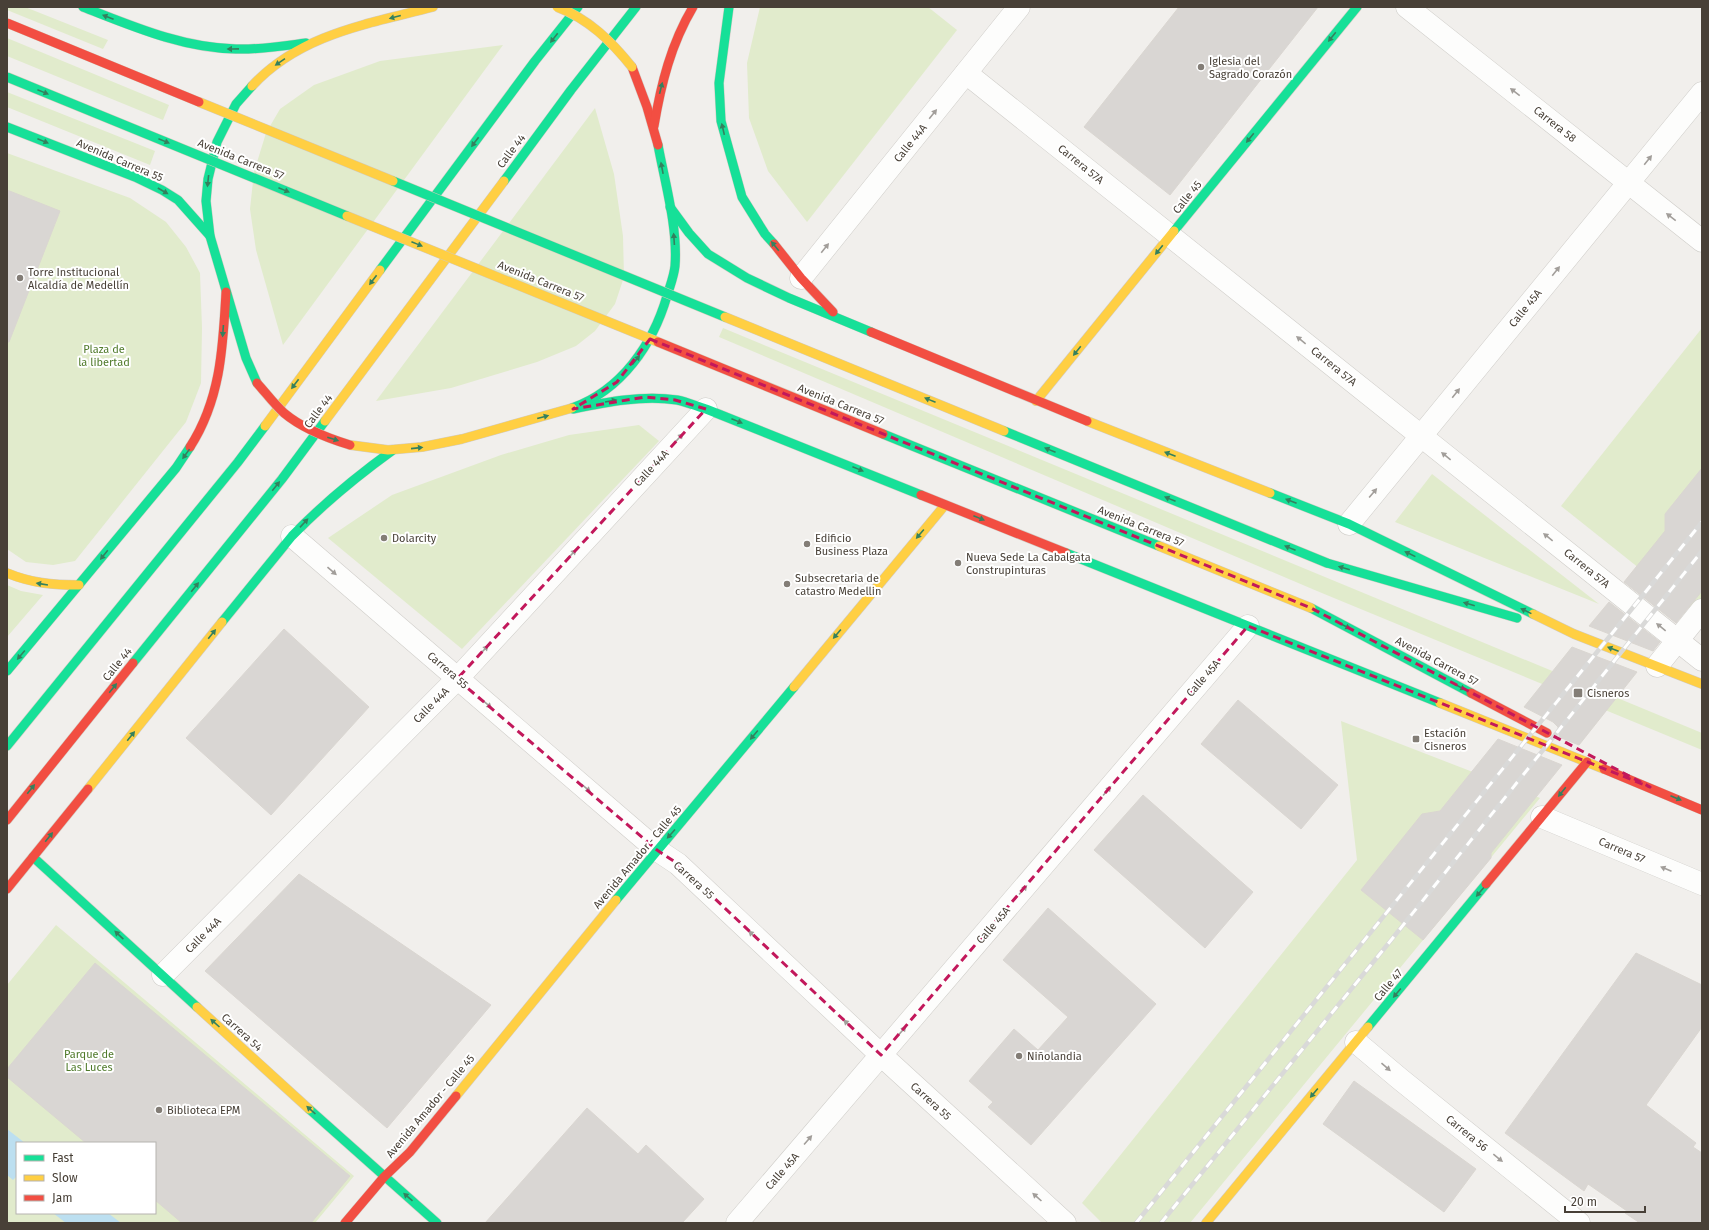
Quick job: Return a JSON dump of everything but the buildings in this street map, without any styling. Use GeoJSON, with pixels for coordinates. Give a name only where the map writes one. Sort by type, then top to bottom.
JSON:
{"type":"FeatureCollection","features":[{"type":"Feature","properties":{"kind":"main road"},"geometry":{"type":"LineString","coordinates":[[83,7],[157,36],[195,46],[228,50],[265,48],[313,42]]}},
{"type":"Feature","properties":{"kind":"main road"},"geometry":{"type":"LineString","coordinates":[[433,7],[336,32],[313,42],[278,63],[259,79],[236,104],[217,142],[208,179],[206,201],[210,236],[226,292],[246,358],[257,383],[283,412],[300,423],[327,438],[350,445],[393,450],[439,445],[573,409],[614,401],[645,397],[675,400],[706,408],[1650,787],[1702,810]]}},
{"type":"Feature","properties":{"kind":"main road"},"geometry":{"type":"LineString","coordinates":[[557,7],[594,26],[617,47],[632,67],[644,93],[654,126],[670,207],[674,238],[675,267],[665,306],[655,331],[639,357],[617,382],[597,396],[573,409]]}},
{"type":"Feature","properties":{"kind":"main road"},"geometry":{"type":"LineString","coordinates":[[7,746],[238,462],[530,68],[578,7]]}},
{"type":"Feature","properties":{"kind":"main road","name":"Calle 44"},"geometry":{"type":"LineString","coordinates":[[7,820],[282,479],[571,90],[636,7]]}},
{"type":"Feature","properties":{"kind":"main road"},"geometry":{"type":"LineString","coordinates":[[654,126],[667,64],[676,40],[693,7]]}},
{"type":"Feature","properties":{"kind":"main road"},"geometry":{"type":"LineString","coordinates":[[729,7],[719,83],[721,121],[729,155],[742,197],[765,234],[801,278],[838,318]]}},
{"type":"Feature","properties":{"kind":"main road","name":"Calle 45"},"geometry":{"type":"LineString","coordinates":[[1036,401],[1357,7]]}},
{"type":"Feature","properties":{"kind":"main road"},"geometry":{"type":"LineString","coordinates":[[7,23],[1327,563],[1574,634]]}},
{"type":"Feature","properties":{"kind":"main road","name":"Avenida Carrera 57"},"geometry":{"type":"LineString","coordinates":[[7,77],[1311,608],[1558,738]]}},
{"type":"Feature","properties":{"kind":"main road","name":"Avenida Carrera 55"},"geometry":{"type":"LineString","coordinates":[[7,127],[135,177],[162,190],[178,200],[210,236]]}},
{"type":"Feature","properties":{"kind":"main road"},"geometry":{"type":"LineString","coordinates":[[670,207],[689,233],[708,254],[747,278],[1036,401],[1349,524],[1574,634],[1702,684]]}},
{"type":"Feature","properties":{"kind":"main road"},"geometry":{"type":"LineString","coordinates":[[7,671],[176,468],[193,444],[205,421],[219,375],[226,292]]}},
{"type":"Feature","properties":{"kind":"main road"},"geometry":{"type":"LineString","coordinates":[[7,889],[292,536],[323,504],[393,450]]}},
{"type":"Feature","properties":{"kind":"main road","name":"Avenida Amador - Calle 45"},"geometry":{"type":"LineString","coordinates":[[344,1223],[384,1177],[410,1152],[656,850],[683,820],[945,505]]}},
{"type":"Feature","properties":{"kind":"main road"},"geometry":{"type":"LineString","coordinates":[[7,573],[25,581],[48,585],[79,585]]}},
{"type":"Feature","properties":{"kind":"main road"},"geometry":{"type":"LineString","coordinates":[[1572,746],[1650,787]]}},
{"type":"Feature","properties":{"kind":"main road","name":"Calle 47"},"geometry":{"type":"LineString","coordinates":[[1206,1223],[1587,762]]}},
{"type":"Feature","properties":{"kind":"main road","name":"Carrera 54"},"geometry":{"type":"LineString","coordinates":[[32,857],[384,1177],[437,1223]]}},
{"type":"Feature","properties":{"kind":"street","name":"Calle 44A"},"geometry":{"type":"LineString","coordinates":[[801,278],[1019,7]]}},
{"type":"Feature","properties":{"kind":"street","name":"Carrera 58"},"geometry":{"type":"LineString","coordinates":[[1408,7],[1702,241]]}},
{"type":"Feature","properties":{"kind":"street","name":"Carrera 57A"},"geometry":{"type":"LineString","coordinates":[[966,73],[1702,660]]}},
{"type":"Feature","properties":{"kind":"street","name":"Calle 45A"},"geometry":{"type":"LineString","coordinates":[[1349,524],[1702,93]]}},
{"type":"Feature","properties":{"kind":"street","name":"Calle 44A"},"geometry":{"type":"LineString","coordinates":[[162,976],[457,679],[706,408]]}},
{"type":"Feature","properties":{"kind":"street","name":"Carrera 55"},"geometry":{"type":"LineString","coordinates":[[292,536],[656,850],[678,864],[881,1055],[1065,1223]]}},
{"type":"Feature","properties":{"kind":"street"},"geometry":{"type":"LineString","coordinates":[[1657,666],[1702,610]]}},
{"type":"Feature","properties":{"kind":"street","name":"Calle 45A"},"geometry":{"type":"LineString","coordinates":[[737,1223],[1248,626]]}},
{"type":"Feature","properties":{"kind":"street","name":"Carrera 57"},"geometry":{"type":"LineString","coordinates":[[1542,817],[1702,884]]}},
{"type":"Feature","properties":{"kind":"street","name":"Carrera 56"},"geometry":{"type":"LineString","coordinates":[[1356,1042],[1578,1223]]}},
{"type":"Feature","properties":{"kind":"highlighted area"},"geometry":{"type":"Polygon","coordinates":[[[650,339],[1311,608],[1650,787],[1248,626],[881,1055],[678,864],[657,850],[457,679],[706,409],[675,400],[645,397],[573,409],[617,382],[650,339]]]}},
{"type":"Feature","properties":{"kind":"green space"},"geometry":{"type":"Polygon","coordinates":[[[7,7],[25,7],[108,40],[103,49],[7,10],[7,7]]]}},
{"type":"Feature","properties":{"kind":"green space"},"geometry":{"type":"Polygon","coordinates":[[[760,7],[928,7],[957,30],[807,222],[768,171],[749,118],[747,63],[760,7]]]}},
{"type":"Feature","properties":{"kind":"green space"},"geometry":{"type":"Polygon","coordinates":[[[7,38],[169,105],[163,120],[7,56],[7,38]]]}},
{"type":"Feature","properties":{"kind":"green space"},"geometry":{"type":"Polygon","coordinates":[[[503,45],[283,345],[256,250],[250,209],[254,172],[266,133],[280,109],[314,85],[380,61],[503,45]]]}},
{"type":"Feature","properties":{"kind":"green space"},"geometry":{"type":"Polygon","coordinates":[[[7,92],[155,151],[150,165],[7,107],[7,92]]]}},
{"type":"Feature","properties":{"kind":"green space"},"geometry":{"type":"Polygon","coordinates":[[[595,108],[614,174],[623,236],[624,277],[615,304],[595,331],[576,346],[537,362],[451,388],[376,401],[595,108]]]}},
{"type":"Feature","properties":{"kind":"green space","name":"Plaza de la libertad"},"geometry":{"type":"Polygon","coordinates":[[[7,153],[130,198],[166,222],[186,247],[200,273],[202,328],[201,383],[186,422],[75,561],[53,565],[26,562],[7,549],[7,153]]]}},
{"type":"Feature","properties":{"kind":"green space"},"geometry":{"type":"Polygon","coordinates":[[[723,328],[1702,733],[1702,750],[1317,591],[719,337],[723,328]]]}},
{"type":"Feature","properties":{"kind":"green space"},"geometry":{"type":"Polygon","coordinates":[[[1702,328],[1702,601],[1693,611],[1561,506],[1702,328]]]}},
{"type":"Feature","properties":{"kind":"green space"},"geometry":{"type":"Polygon","coordinates":[[[639,425],[659,441],[462,649],[328,538],[392,495],[501,455],[569,435],[639,425]]]}},
{"type":"Feature","properties":{"kind":"green space"},"geometry":{"type":"Polygon","coordinates":[[[1432,474],[1599,604],[1395,522],[1432,474]]]}},
{"type":"Feature","properties":{"kind":"green space"},"geometry":{"type":"Polygon","coordinates":[[[7,585],[21,591],[43,595],[7,637],[7,585]]]}},
{"type":"Feature","properties":{"kind":"green space"},"geometry":{"type":"Polygon","coordinates":[[[1341,721],[1540,798],[1190,1223],[1102,1223],[1082,1203],[1357,860],[1341,721]]]}},
{"type":"Feature","properties":{"kind":"green space","name":"Parque de Las Luces"},"geometry":{"type":"Polygon","coordinates":[[[56,925],[354,1176],[315,1223],[7,1223],[7,985],[56,925]]]}},
{"type":"Feature","properties":{"kind":"water"},"geometry":{"type":"Polygon","coordinates":[[[7,1129],[24,1142],[16,1142],[16,1177],[13,1180],[7,1175],[7,1129]]]}},
{"type":"Feature","properties":{"kind":"water"},"geometry":{"type":"Polygon","coordinates":[[[54,1214],[109,1214],[121,1223],[66,1223],[54,1214]]]}},
{"type":"Feature","properties":{"kind":"railway"},"geometry":{"type":"LineString","coordinates":[[1136,1223],[1702,522]]}},
{"type":"Feature","properties":{"kind":"railway"},"geometry":{"type":"LineString","coordinates":[[1161,1223],[1392,939],[1702,551]]}},
{"type":"Feature","properties":{"kind":"traffic: fast"},"geometry":{"type":"LineString","coordinates":[[83,7],[158,35],[196,45],[216,48],[253,49],[306,43]]}},
{"type":"Feature","properties":{"kind":"traffic: fast"},"geometry":{"type":"LineString","coordinates":[[380,270],[535,61],[578,7]]}},
{"type":"Feature","properties":{"kind":"traffic: fast"},"geometry":{"type":"LineString","coordinates":[[504,181],[571,90],[636,7]]}},
{"type":"Feature","properties":{"kind":"traffic: fast"},"geometry":{"type":"LineString","coordinates":[[729,7],[719,83],[721,121],[742,197],[765,234],[774,244]]}},
{"type":"Feature","properties":{"kind":"traffic: fast"},"geometry":{"type":"LineString","coordinates":[[1174,231],[1357,7]]}},
{"type":"Feature","properties":{"kind":"traffic: fast"},"geometry":{"type":"LineString","coordinates":[[7,77],[347,216]]}},
{"type":"Feature","properties":{"kind":"traffic: fast"},"geometry":{"type":"LineString","coordinates":[[252,86],[236,104],[217,142],[208,179],[206,201],[210,236],[246,358],[257,383]]}},
{"type":"Feature","properties":{"kind":"traffic: fast"},"geometry":{"type":"LineString","coordinates":[[7,127],[135,177],[162,190],[178,200],[210,236]]}},
{"type":"Feature","properties":{"kind":"traffic: fast"},"geometry":{"type":"LineString","coordinates":[[572,408],[590,400],[606,390],[633,363],[644,348],[653,331],[667,296],[675,266],[675,236],[658,145]]}},
{"type":"Feature","properties":{"kind":"traffic: fast"},"geometry":{"type":"LineString","coordinates":[[393,181],[725,317]]}},
{"type":"Feature","properties":{"kind":"traffic: fast"},"geometry":{"type":"LineString","coordinates":[[670,207],[689,233],[708,254],[747,278],[789,298],[871,332]]}},
{"type":"Feature","properties":{"kind":"traffic: fast"},"geometry":{"type":"LineString","coordinates":[[573,409],[638,399],[651,398],[677,400],[706,409],[921,495]]}},
{"type":"Feature","properties":{"kind":"traffic: fast"},"geometry":{"type":"LineString","coordinates":[[133,663],[282,479],[325,421]]}},
{"type":"Feature","properties":{"kind":"traffic: fast"},"geometry":{"type":"LineString","coordinates":[[7,746],[238,462],[265,426]]}},
{"type":"Feature","properties":{"kind":"traffic: fast"},"geometry":{"type":"LineString","coordinates":[[1004,431],[1327,563]]}},
{"type":"Feature","properties":{"kind":"traffic: fast"},"geometry":{"type":"LineString","coordinates":[[883,434],[1159,546]]}},
{"type":"Feature","properties":{"kind":"traffic: fast"},"geometry":{"type":"LineString","coordinates":[[7,671],[176,468],[190,447]]}},
{"type":"Feature","properties":{"kind":"traffic: fast"},"geometry":{"type":"LineString","coordinates":[[222,622],[292,536],[341,491],[393,450]]}},
{"type":"Feature","properties":{"kind":"traffic: fast"},"geometry":{"type":"LineString","coordinates":[[1270,493],[1349,524],[1533,614]]}},
{"type":"Feature","properties":{"kind":"traffic: fast"},"geometry":{"type":"LineString","coordinates":[[1066,553],[1440,703]]}},
{"type":"Feature","properties":{"kind":"traffic: fast"},"geometry":{"type":"LineString","coordinates":[[1327,563],[1517,618]]}},
{"type":"Feature","properties":{"kind":"traffic: fast"},"geometry":{"type":"LineString","coordinates":[[1311,608],[1471,693]]}},
{"type":"Feature","properties":{"kind":"traffic: fast"},"geometry":{"type":"LineString","coordinates":[[616,900],[794,687]]}},
{"type":"Feature","properties":{"kind":"traffic: fast"},"geometry":{"type":"LineString","coordinates":[[33,857],[197,1007]]}},
{"type":"Feature","properties":{"kind":"traffic: fast"},"geometry":{"type":"LineString","coordinates":[[1368,1027],[1486,884]]}},
{"type":"Feature","properties":{"kind":"traffic: fast"},"geometry":{"type":"LineString","coordinates":[[309,1109],[437,1223]]}},
{"type":"Feature","properties":{"kind":"traffic: slow"},"geometry":{"type":"LineString","coordinates":[[252,86],[271,68],[291,54],[313,43],[336,33],[433,7]]}},
{"type":"Feature","properties":{"kind":"traffic: slow"},"geometry":{"type":"LineString","coordinates":[[557,7],[569,12],[589,24],[616,48],[632,67]]}},
{"type":"Feature","properties":{"kind":"traffic: slow"},"geometry":{"type":"LineString","coordinates":[[199,102],[393,181]]}},
{"type":"Feature","properties":{"kind":"traffic: slow"},"geometry":{"type":"LineString","coordinates":[[325,421],[504,181]]}},
{"type":"Feature","properties":{"kind":"traffic: slow"},"geometry":{"type":"LineString","coordinates":[[347,216],[658,342]]}},
{"type":"Feature","properties":{"kind":"traffic: slow"},"geometry":{"type":"LineString","coordinates":[[1036,401],[1174,231]]}},
{"type":"Feature","properties":{"kind":"traffic: slow"},"geometry":{"type":"LineString","coordinates":[[265,426],[380,270]]}},
{"type":"Feature","properties":{"kind":"traffic: slow"},"geometry":{"type":"LineString","coordinates":[[725,317],[1004,431]]}},
{"type":"Feature","properties":{"kind":"traffic: slow"},"geometry":{"type":"LineString","coordinates":[[350,445],[388,450],[422,447],[462,439],[572,408]]}},
{"type":"Feature","properties":{"kind":"traffic: slow"},"geometry":{"type":"LineString","coordinates":[[1087,421],[1270,493]]}},
{"type":"Feature","properties":{"kind":"traffic: slow"},"geometry":{"type":"LineString","coordinates":[[794,687],[945,505]]}},
{"type":"Feature","properties":{"kind":"traffic: slow"},"geometry":{"type":"LineString","coordinates":[[1159,546],[1311,608]]}},
{"type":"Feature","properties":{"kind":"traffic: slow"},"geometry":{"type":"LineString","coordinates":[[7,573],[42,583],[79,585]]}},
{"type":"Feature","properties":{"kind":"traffic: slow"},"geometry":{"type":"LineString","coordinates":[[1533,614],[1574,634],[1702,684]]}},
{"type":"Feature","properties":{"kind":"traffic: slow"},"geometry":{"type":"LineString","coordinates":[[88,789],[222,622]]}},
{"type":"Feature","properties":{"kind":"traffic: slow"},"geometry":{"type":"LineString","coordinates":[[1440,703],[1604,769]]}},
{"type":"Feature","properties":{"kind":"traffic: slow"},"geometry":{"type":"LineString","coordinates":[[456,1096],[616,900]]}},
{"type":"Feature","properties":{"kind":"traffic: slow"},"geometry":{"type":"LineString","coordinates":[[197,1007],[309,1109]]}},
{"type":"Feature","properties":{"kind":"traffic: slow"},"geometry":{"type":"LineString","coordinates":[[1206,1223],[1368,1027]]}},
{"type":"Feature","properties":{"kind":"traffic: jam"},"geometry":{"type":"LineString","coordinates":[[654,126],[668,65],[685,21],[693,7]]}},
{"type":"Feature","properties":{"kind":"traffic: jam"},"geometry":{"type":"LineString","coordinates":[[7,23],[199,102]]}},
{"type":"Feature","properties":{"kind":"traffic: jam"},"geometry":{"type":"LineString","coordinates":[[632,67],[647,107],[658,145]]}},
{"type":"Feature","properties":{"kind":"traffic: jam"},"geometry":{"type":"LineString","coordinates":[[774,244],[801,278],[833,312]]}},
{"type":"Feature","properties":{"kind":"traffic: jam"},"geometry":{"type":"LineString","coordinates":[[190,447],[200,429],[214,391],[221,352],[226,292]]}},
{"type":"Feature","properties":{"kind":"traffic: jam"},"geometry":{"type":"LineString","coordinates":[[871,332],[1087,421]]}},
{"type":"Feature","properties":{"kind":"traffic: jam"},"geometry":{"type":"LineString","coordinates":[[658,342],[883,434]]}},
{"type":"Feature","properties":{"kind":"traffic: jam"},"geometry":{"type":"LineString","coordinates":[[257,383],[277,406],[291,419],[316,432],[350,445]]}},
{"type":"Feature","properties":{"kind":"traffic: jam"},"geometry":{"type":"LineString","coordinates":[[921,495],[1066,553]]}},
{"type":"Feature","properties":{"kind":"traffic: jam"},"geometry":{"type":"LineString","coordinates":[[7,820],[133,663]]}},
{"type":"Feature","properties":{"kind":"traffic: jam"},"geometry":{"type":"LineString","coordinates":[[1471,693],[1547,733]]}},
{"type":"Feature","properties":{"kind":"traffic: jam"},"geometry":{"type":"LineString","coordinates":[[1486,884],[1587,762]]}},
{"type":"Feature","properties":{"kind":"traffic: jam"},"geometry":{"type":"LineString","coordinates":[[1604,769],[1702,810]]}},
{"type":"Feature","properties":{"kind":"traffic: jam"},"geometry":{"type":"LineString","coordinates":[[7,889],[88,789]]}},
{"type":"Feature","properties":{"kind":"traffic: jam"},"geometry":{"type":"LineString","coordinates":[[345,1223],[384,1177],[410,1152],[456,1096]]}},
{"type":"Feature","properties":{"kind":"place","name":"Iglesia del Sagrado Corazón"},"geometry":{"type":"Point","coordinates":[1201,67]}},
{"type":"Feature","properties":{"kind":"place","name":"Torre Institucional Alcaldía de Medellín"},"geometry":{"type":"Point","coordinates":[20,278]}},
{"type":"Feature","properties":{"kind":"place","name":"Dolarcity"},"geometry":{"type":"Point","coordinates":[384,538]}},
{"type":"Feature","properties":{"kind":"place","name":"Edificio Business Plaza"},"geometry":{"type":"Point","coordinates":[807,544]}},
{"type":"Feature","properties":{"kind":"place","name":"Nueva Sede La Cabalgata Construpinturas"},"geometry":{"type":"Point","coordinates":[958,563]}},
{"type":"Feature","properties":{"kind":"place","name":"Subsecretaria de catastro Medellin"},"geometry":{"type":"Point","coordinates":[787,584]}},
{"type":"Feature","properties":{"kind":"place","name":"Cisneros"},"geometry":{"type":"Point","coordinates":[1578,693]}},
{"type":"Feature","properties":{"kind":"place","name":"Estación Cisneros"},"geometry":{"type":"Point","coordinates":[1416,739]}},
{"type":"Feature","properties":{"kind":"place","name":"Niñolandia"},"geometry":{"type":"Point","coordinates":[1019,1056]}},
{"type":"Feature","properties":{"kind":"place","name":"Biblioteca EPM"},"geometry":{"type":"Point","coordinates":[159,1110]}}]}
